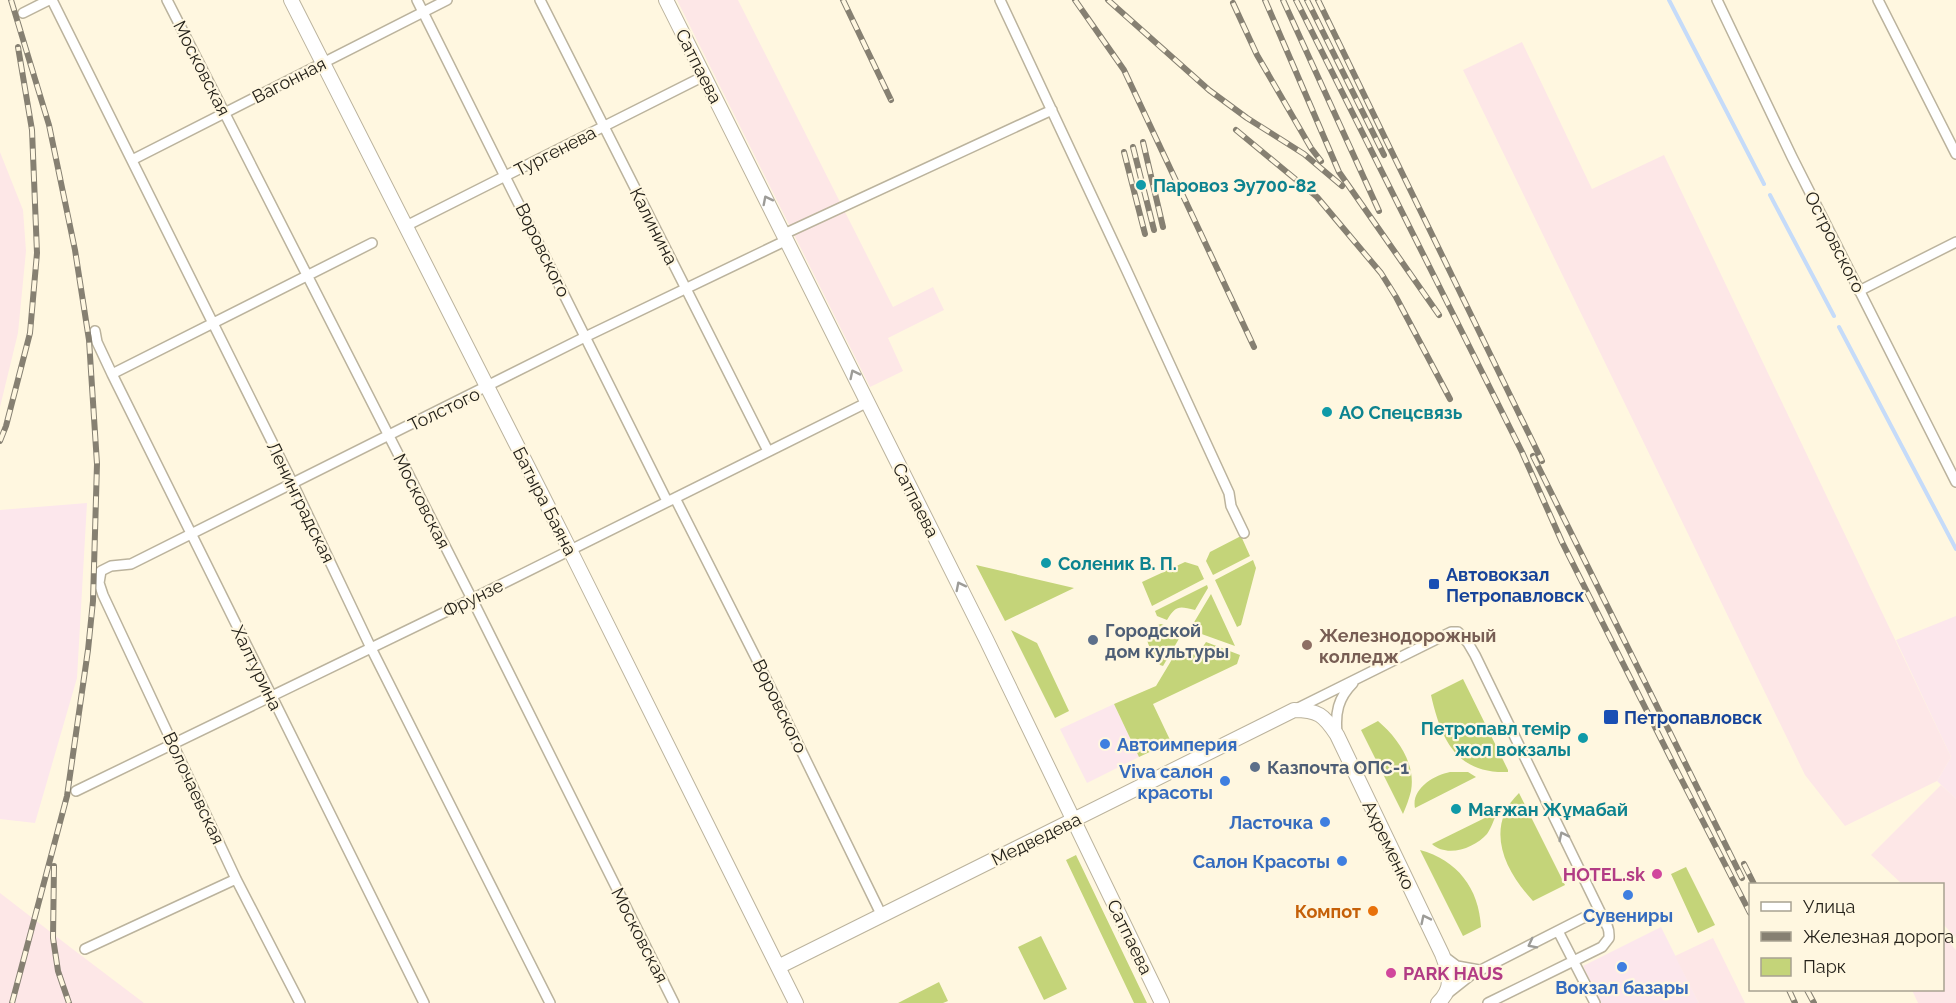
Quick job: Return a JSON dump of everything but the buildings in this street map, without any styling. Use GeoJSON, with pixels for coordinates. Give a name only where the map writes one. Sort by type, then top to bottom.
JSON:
{"type":"FeatureCollection","features":[{"type":"Feature","properties":{"kind":"street"},"geometry":{"type":"LineString","coordinates":[[23,13],[51,0]]}},
{"type":"Feature","properties":{"kind":"street","name":"Ленинградская"},"geometry":{"type":"LineString","coordinates":[[51,0],[293,484],[371,648],[550,1003]]}},
{"type":"Feature","properties":{"kind":"street","name":"Московская"},"geometry":{"type":"LineString","coordinates":[[167,0],[472,599],[674,1003]]}},
{"type":"Feature","properties":{"kind":"street","name":"Батыра Баяна"},"geometry":{"type":"LineString","coordinates":[[291,0],[488,387],[796,1003]]}},
{"type":"Feature","properties":{"kind":"street","name":"Воровского"},"geometry":{"type":"LineString","coordinates":[[417,0],[585,337],[755,656],[882,915]]}},
{"type":"Feature","properties":{"kind":"street","name":"Вагонная"},"geometry":{"type":"LineString","coordinates":[[132,160],[447,0]]}},
{"type":"Feature","properties":{"kind":"street","name":"Калинина"},"geometry":{"type":"LineString","coordinates":[[540,0],[768,451]]}},
{"type":"Feature","properties":{"kind":"street","name":"Сатпаева"},"geometry":{"type":"LineString","coordinates":[[666,0],[986,639],[1162,1003]]}},
{"type":"Feature","properties":{"kind":"street"},"geometry":{"type":"LineString","coordinates":[[1000,0],[1218,469],[1231,506],[1244,533]]}},
{"type":"Feature","properties":{"kind":"street","name":"Островского"},"geometry":{"type":"LineString","coordinates":[[1717,0],[1792,157],[1956,483]]}},
{"type":"Feature","properties":{"kind":"street"},"geometry":{"type":"LineString","coordinates":[[1878,0],[1956,154]]}},
{"type":"Feature","properties":{"kind":"street","name":"Тургенева"},"geometry":{"type":"LineString","coordinates":[[406,226],[704,76]]}},
{"type":"Feature","properties":{"kind":"street","name":"Толстого"},"geometry":{"type":"LineString","coordinates":[[100,571],[111,566],[131,564],[191,535],[785,237],[1052,110]]}},
{"type":"Feature","properties":{"kind":"street"},"geometry":{"type":"LineString","coordinates":[[1859,291],[1956,242]]}},
{"type":"Feature","properties":{"kind":"street"},"geometry":{"type":"LineString","coordinates":[[112,374],[372,243]]}},
{"type":"Feature","properties":{"kind":"street","name":"Халтурина"},"geometry":{"type":"LineString","coordinates":[[95,331],[97,342],[112,374],[424,1003]]}},
{"type":"Feature","properties":{"kind":"street","name":"Фрунзе"},"geometry":{"type":"LineString","coordinates":[[76,791],[472,599],[868,402]]}},
{"type":"Feature","properties":{"kind":"street","name":"Волочаевская"},"geometry":{"type":"LineString","coordinates":[[100,571],[99,583],[103,595],[236,879],[300,1003]]}},
{"type":"Feature","properties":{"kind":"street"},"geometry":{"type":"LineString","coordinates":[[1294,710],[1451,632],[1458,632],[1463,636],[1475,655],[1607,926],[1609,935],[1605,944],[1488,1003]]}},
{"type":"Feature","properties":{"kind":"street"},"geometry":{"type":"LineString","coordinates":[[1337,735],[1338,707],[1345,691],[1356,679]]}},
{"type":"Feature","properties":{"kind":"street","name":"Медведева"},"geometry":{"type":"LineString","coordinates":[[778,967],[1294,710]]}},
{"type":"Feature","properties":{"kind":"street","name":"Ахременко"},"geometry":{"type":"LineString","coordinates":[[1294,710],[1320,715],[1327,720],[1337,735],[1442,954],[1449,972],[1449,985],[1442,1000]]}},
{"type":"Feature","properties":{"kind":"street"},"geometry":{"type":"LineString","coordinates":[[85,949],[236,879]]}},
{"type":"Feature","properties":{"kind":"street"},"geometry":{"type":"LineString","coordinates":[[1442,1000],[1463,980],[1590,916],[1599,917],[1607,926]]}},
{"type":"Feature","properties":{"kind":"street"},"geometry":{"type":"LineString","coordinates":[[1558,931],[1595,1003]]}},
{"type":"Feature","properties":{"kind":"street"},"geometry":{"type":"LineString","coordinates":[[1442,954],[1457,966],[1469,970],[1481,970]]}},
{"type":"Feature","properties":{"kind":"shaded area"},"geometry":{"type":"Polygon","coordinates":[[[677,0],[738,0],[893,307],[933,287],[944,310],[888,338],[903,371],[870,387],[677,0]]]}},
{"type":"Feature","properties":{"kind":"shaded area"},"geometry":{"type":"Polygon","coordinates":[[[1522,42],[1592,189],[1664,155],[1951,757],[1937,781],[1845,826],[1805,775],[1463,70],[1522,42]]]}},
{"type":"Feature","properties":{"kind":"shaded area"},"geometry":{"type":"Polygon","coordinates":[[[0,152],[23,210],[26,251],[18,333],[0,407],[0,152]]]}},
{"type":"Feature","properties":{"kind":"shaded area"},"geometry":{"type":"Polygon","coordinates":[[[87,503],[77,678],[35,823],[0,819],[0,510],[87,503]]]}},
{"type":"Feature","properties":{"kind":"shaded area"},"geometry":{"type":"Polygon","coordinates":[[[1956,616],[1956,799],[1937,781],[1951,757],[1896,640],[1956,616]]]}},
{"type":"Feature","properties":{"kind":"shaded area"},"geometry":{"type":"Polygon","coordinates":[[[1114,704],[1139,757],[1087,783],[1060,729],[1114,704]]]}},
{"type":"Feature","properties":{"kind":"shaded area"},"geometry":{"type":"Polygon","coordinates":[[[1941,785],[1956,799],[1956,938],[1944,925],[1944,883],[1901,883],[1871,855],[1941,785]]]}},
{"type":"Feature","properties":{"kind":"shaded area"},"geometry":{"type":"Polygon","coordinates":[[[0,893],[70,947],[144,1003],[0,1003],[0,893]]]}},
{"type":"Feature","properties":{"kind":"shaded area"},"geometry":{"type":"Polygon","coordinates":[[[1661,927],[1699,1003],[1601,1003],[1583,966],[1661,927]]]}},
{"type":"Feature","properties":{"kind":"shaded area"},"geometry":{"type":"Polygon","coordinates":[[[1944,937],[1956,950],[1956,1003],[1918,1003],[1912,991],[1944,991],[1944,937]]]}},
{"type":"Feature","properties":{"kind":"shaded area"},"geometry":{"type":"Polygon","coordinates":[[[1713,938],[1745,1003],[1699,1003],[1675,956],[1713,938]]]}},
{"type":"Feature","properties":{"kind":"green space"},"geometry":{"type":"Polygon","coordinates":[[[1241,536],[1250,556],[1213,575],[1206,561],[1210,552],[1241,536]]]}},
{"type":"Feature","properties":{"kind":"green space"},"geometry":{"type":"Polygon","coordinates":[[[1253,560],[1256,568],[1241,625],[1237,627],[1215,580],[1253,560]]]}},
{"type":"Feature","properties":{"kind":"green space"},"geometry":{"type":"Polygon","coordinates":[[[1185,562],[1198,566],[1204,579],[1152,606],[1142,582],[1185,562]]]}},
{"type":"Feature","properties":{"kind":"green space"},"geometry":{"type":"Polygon","coordinates":[[[976,565],[1074,588],[1005,621],[976,565]]]}},
{"type":"Feature","properties":{"kind":"green space"},"geometry":{"type":"Polygon","coordinates":[[[1207,585],[1208,588],[1195,610],[1178,608],[1167,620],[1157,616],[1155,611],[1207,585]]]}},
{"type":"Feature","properties":{"kind":"green space"},"geometry":{"type":"Polygon","coordinates":[[[1211,594],[1235,646],[1196,632],[1193,624],[1211,594]]]}},
{"type":"Feature","properties":{"kind":"green space"},"geometry":{"type":"Polygon","coordinates":[[[1161,624],[1177,630],[1180,637],[1163,666],[1160,665],[1147,641],[1149,631],[1161,624]]]}},
{"type":"Feature","properties":{"kind":"green space"},"geometry":{"type":"Polygon","coordinates":[[[1011,630],[1037,643],[1069,711],[1055,718],[1011,630]]]}},
{"type":"Feature","properties":{"kind":"green space"},"geometry":{"type":"Polygon","coordinates":[[[1206,642],[1240,655],[1237,664],[1153,704],[1171,742],[1139,757],[1114,704],[1156,686],[1177,651],[1194,654],[1200,651],[1206,642]]]}},
{"type":"Feature","properties":{"kind":"green space"},"geometry":{"type":"Polygon","coordinates":[[[1463,679],[1508,772],[1475,767],[1463,760],[1446,739],[1431,695],[1463,679]]]}},
{"type":"Feature","properties":{"kind":"green space"},"geometry":{"type":"Polygon","coordinates":[[[1378,721],[1399,744],[1411,771],[1411,791],[1403,814],[1361,730],[1378,721]]]}},
{"type":"Feature","properties":{"kind":"green space"},"geometry":{"type":"Polygon","coordinates":[[[1450,772],[1468,772],[1476,777],[1415,808],[1420,789],[1437,776],[1450,772]]]}},
{"type":"Feature","properties":{"kind":"green space"},"geometry":{"type":"Polygon","coordinates":[[[1519,793],[1565,885],[1533,901],[1514,876],[1507,862],[1500,834],[1502,820],[1508,806],[1519,793]]]}},
{"type":"Feature","properties":{"kind":"green space"},"geometry":{"type":"Polygon","coordinates":[[[1497,812],[1487,834],[1468,847],[1453,851],[1438,848],[1432,844],[1497,812]]]}},
{"type":"Feature","properties":{"kind":"green space"},"geometry":{"type":"Polygon","coordinates":[[[1420,850],[1445,861],[1464,878],[1476,900],[1481,927],[1463,936],[1420,850]]]}},
{"type":"Feature","properties":{"kind":"green space"},"geometry":{"type":"Polygon","coordinates":[[[1076,855],[1147,1003],[1134,1003],[1066,860],[1076,855]]]}},
{"type":"Feature","properties":{"kind":"green space"},"geometry":{"type":"Polygon","coordinates":[[[1686,867],[1715,925],[1698,933],[1671,874],[1686,867]]]}},
{"type":"Feature","properties":{"kind":"green space"},"geometry":{"type":"Polygon","coordinates":[[[1041,936],[1067,989],[1044,1000],[1018,947],[1041,936]]]}},
{"type":"Feature","properties":{"kind":"green space"},"geometry":{"type":"Polygon","coordinates":[[[939,982],[948,1001],[898,1003],[939,982]]]}},
{"type":"Feature","properties":{"kind":"waterway"},"geometry":{"type":"LineString","coordinates":[[1669,0],[1764,184]]}},
{"type":"Feature","properties":{"kind":"waterway"},"geometry":{"type":"LineString","coordinates":[[1770,195],[1834,316]]}},
{"type":"Feature","properties":{"kind":"waterway"},"geometry":{"type":"LineString","coordinates":[[1839,327],[1956,549]]}},
{"type":"Feature","properties":{"kind":"railway"},"geometry":{"type":"LineString","coordinates":[[11,0],[49,125],[75,250],[89,340],[97,464],[93,601],[67,796],[12,1003]]}},
{"type":"Feature","properties":{"kind":"railway"},"geometry":{"type":"LineString","coordinates":[[843,0],[891,100]]}},
{"type":"Feature","properties":{"kind":"railway"},"geometry":{"type":"LineString","coordinates":[[1075,0],[1124,70],[1254,347]]}},
{"type":"Feature","properties":{"kind":"railway"},"geometry":{"type":"LineString","coordinates":[[1108,0],[1209,90],[1247,118],[1304,154],[1342,186]]}},
{"type":"Feature","properties":{"kind":"railway"},"geometry":{"type":"LineString","coordinates":[[1265,0],[1339,172],[1439,315]]}},
{"type":"Feature","properties":{"kind":"railway"},"geometry":{"type":"LineString","coordinates":[[1283,0],[1379,211]]}},
{"type":"Feature","properties":{"kind":"railway"},"geometry":{"type":"LineString","coordinates":[[1296,0],[1522,452],[1562,542],[1749,911]]}},
{"type":"Feature","properties":{"kind":"railway"},"geometry":{"type":"LineString","coordinates":[[1307,0],[1384,155]]}},
{"type":"Feature","properties":{"kind":"railway"},"geometry":{"type":"LineString","coordinates":[[1318,0],[1542,461]]}},
{"type":"Feature","properties":{"kind":"railway"},"geometry":{"type":"LineString","coordinates":[[1233,3],[1257,55],[1311,148],[1321,161]]}},
{"type":"Feature","properties":{"kind":"railway"},"geometry":{"type":"LineString","coordinates":[[0,441],[30,333],[37,253],[32,130],[18,47]]}},
{"type":"Feature","properties":{"kind":"railway"},"geometry":{"type":"LineString","coordinates":[[1236,130],[1317,197],[1381,273],[1450,399]]}},
{"type":"Feature","properties":{"kind":"railway"},"geometry":{"type":"LineString","coordinates":[[1143,142],[1163,227]]}},
{"type":"Feature","properties":{"kind":"railway"},"geometry":{"type":"LineString","coordinates":[[1133,147],[1154,230]]}},
{"type":"Feature","properties":{"kind":"railway"},"geometry":{"type":"LineString","coordinates":[[1124,152],[1145,234]]}},
{"type":"Feature","properties":{"kind":"railway"},"geometry":{"type":"LineString","coordinates":[[1533,456],[1742,878]]}},
{"type":"Feature","properties":{"kind":"railway"},"geometry":{"type":"LineString","coordinates":[[1744,864],[1754,883]]}},
{"type":"Feature","properties":{"kind":"railway"},"geometry":{"type":"LineString","coordinates":[[54,866],[53,938],[58,971],[69,1003]]}},
{"type":"Feature","properties":{"kind":"railway"},"geometry":{"type":"LineString","coordinates":[[1789,991],[1795,1003]]}},
{"type":"Feature","properties":{"kind":"railway"},"geometry":{"type":"LineString","coordinates":[[1808,991],[1814,1003]]}},
{"type":"Feature","properties":{"kind":"place","name":"Паровоз Эу700-82"},"geometry":{"type":"Point","coordinates":[1141,185]}},
{"type":"Feature","properties":{"kind":"place","name":"АО Спецсвязь"},"geometry":{"type":"Point","coordinates":[1327,412]}},
{"type":"Feature","properties":{"kind":"place","name":"Соленик В. П."},"geometry":{"type":"Point","coordinates":[1046,563]}},
{"type":"Feature","properties":{"kind":"place","name":"Автовокзал Петропавловск"},"geometry":{"type":"Point","coordinates":[1434,584]}},
{"type":"Feature","properties":{"kind":"place","name":"Городской дом культуры"},"geometry":{"type":"Point","coordinates":[1093,640]}},
{"type":"Feature","properties":{"kind":"place","name":"Железнодорожный колледж"},"geometry":{"type":"Point","coordinates":[1307,645]}},
{"type":"Feature","properties":{"kind":"place","name":"Петропавловск"},"geometry":{"type":"Point","coordinates":[1611,717]}},
{"type":"Feature","properties":{"kind":"place","name":"Петропавл темір жол вокзалы"},"geometry":{"type":"Point","coordinates":[1583,738]}},
{"type":"Feature","properties":{"kind":"place","name":"Автоимперия"},"geometry":{"type":"Point","coordinates":[1105,744]}},
{"type":"Feature","properties":{"kind":"place","name":"Казпочта ОПС-1"},"geometry":{"type":"Point","coordinates":[1255,767]}},
{"type":"Feature","properties":{"kind":"place","name":"Viva cалон красоты"},"geometry":{"type":"Point","coordinates":[1225,781]}},
{"type":"Feature","properties":{"kind":"place","name":"Мағжан Жұмабай"},"geometry":{"type":"Point","coordinates":[1456,809]}},
{"type":"Feature","properties":{"kind":"place","name":"Ласточка"},"geometry":{"type":"Point","coordinates":[1325,822]}},
{"type":"Feature","properties":{"kind":"place","name":"Салон Красоты"},"geometry":{"type":"Point","coordinates":[1342,861]}},
{"type":"Feature","properties":{"kind":"place","name":"HOTEL.sk"},"geometry":{"type":"Point","coordinates":[1657,874]}},
{"type":"Feature","properties":{"kind":"place","name":"Сувениры"},"geometry":{"type":"Point","coordinates":[1628,895]}},
{"type":"Feature","properties":{"kind":"place","name":"Компот"},"geometry":{"type":"Point","coordinates":[1373,911]}},
{"type":"Feature","properties":{"kind":"place","name":"Вокзал базары"},"geometry":{"type":"Point","coordinates":[1622,967]}},
{"type":"Feature","properties":{"kind":"place","name":"PARK HAUS"},"geometry":{"type":"Point","coordinates":[1391,973]}}]}
